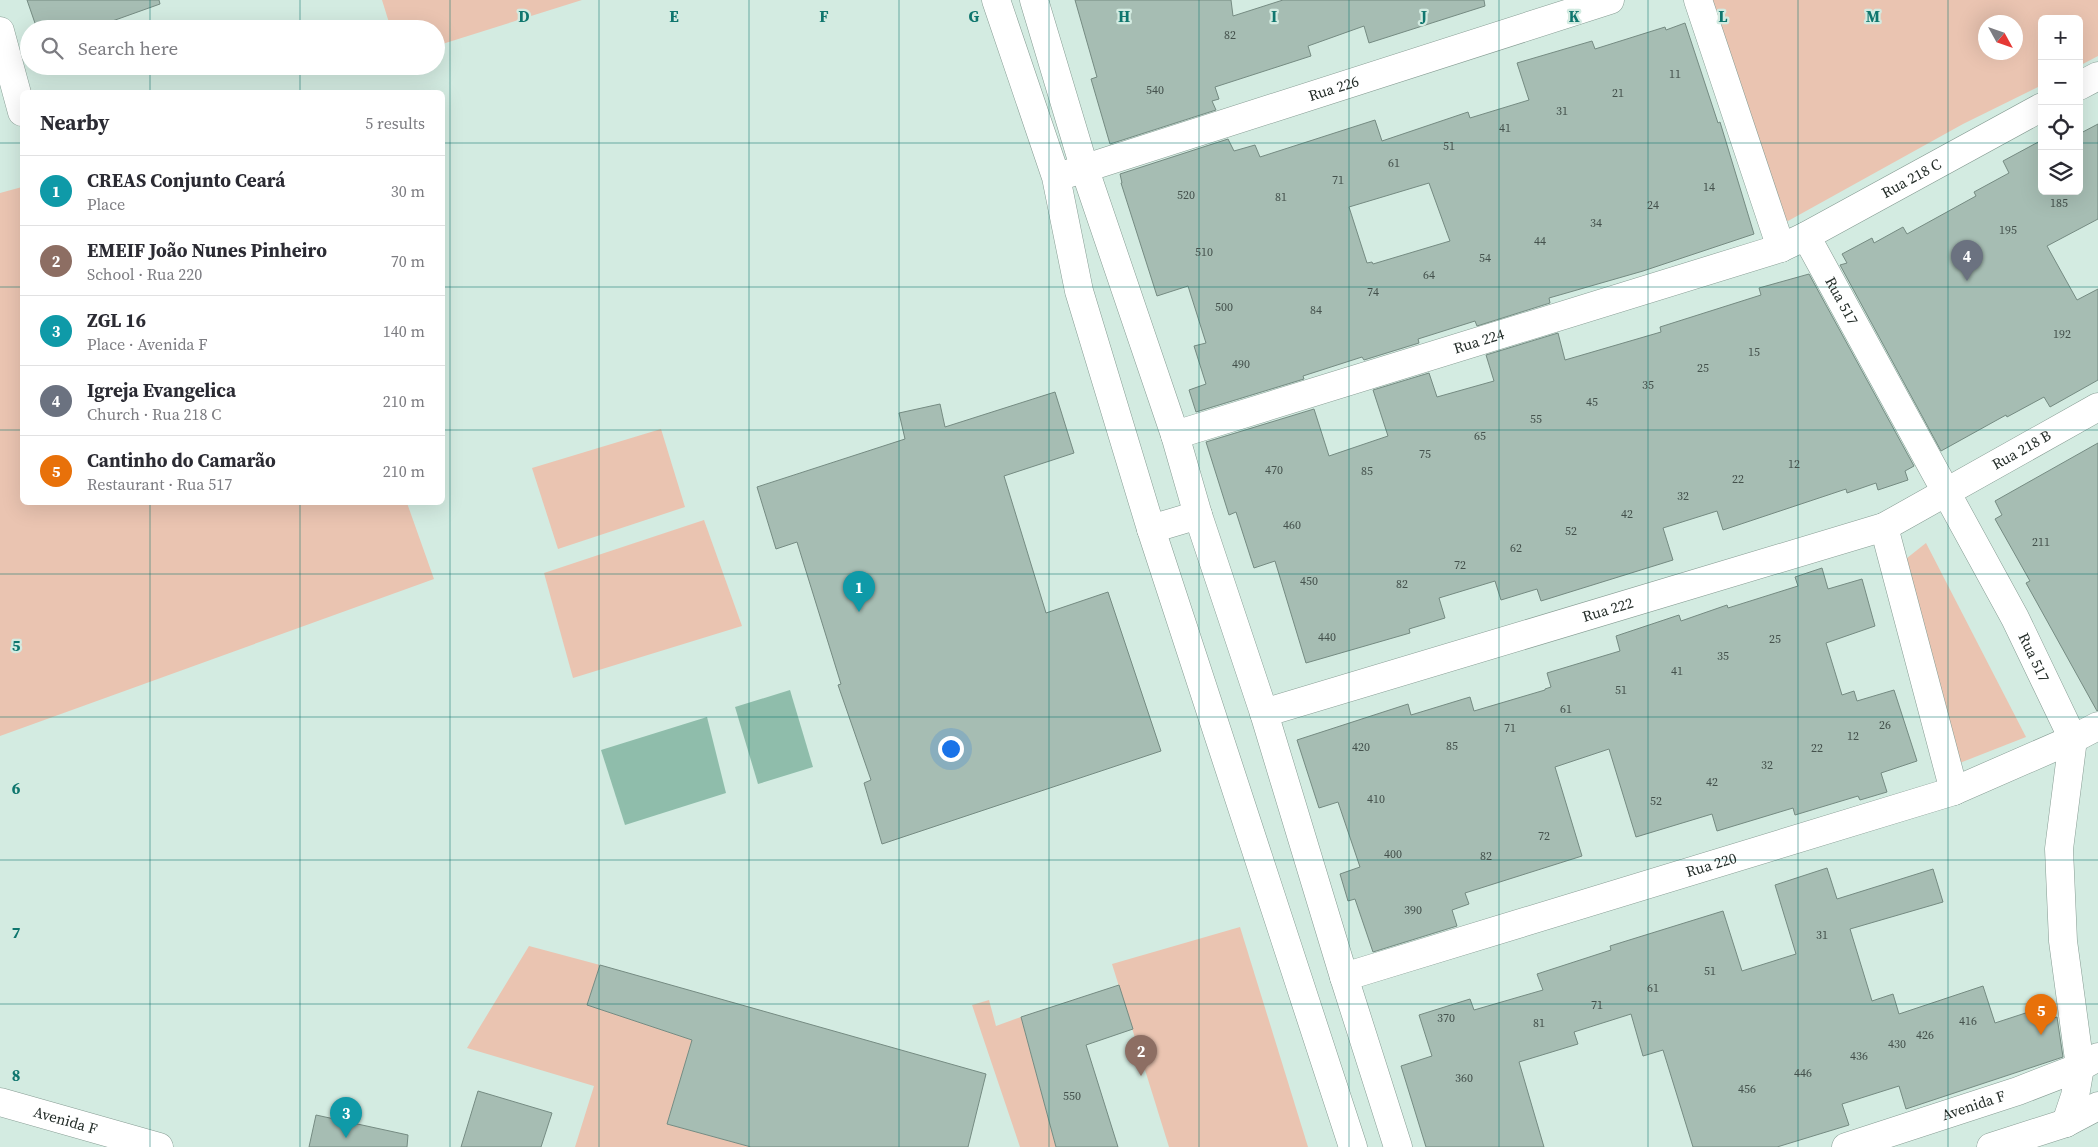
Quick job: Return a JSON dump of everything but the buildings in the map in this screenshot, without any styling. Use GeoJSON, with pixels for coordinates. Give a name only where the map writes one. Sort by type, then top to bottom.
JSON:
{"type":"FeatureCollection","features":[{"type":"Feature","properties":{"kind":"street"},"geometry":{"type":"LineString","coordinates":[[996,0],[1056,178],[1079,291],[1151,529],[1353,1147]]}},
{"type":"Feature","properties":{"kind":"street"},"geometry":{"type":"LineString","coordinates":[[1034,0],[1084,167],[1175,435],[1198,515],[1264,714],[1398,1147]]}},
{"type":"Feature","properties":{"kind":"street","name":"Rua 226"},"geometry":{"type":"LineString","coordinates":[[1056,178],[1084,167],[1610,0]]}},
{"type":"Feature","properties":{"kind":"street"},"geometry":{"type":"LineString","coordinates":[[1698,0],[1781,248]]}},
{"type":"Feature","properties":{"kind":"street"},"geometry":{"type":"LineString","coordinates":[[0,31],[20,105]]}},
{"type":"Feature","properties":{"kind":"street"},"geometry":{"type":"LineString","coordinates":[[2083,84],[2098,76]]}},
{"type":"Feature","properties":{"kind":"street","name":"Rua 218 C"},"geometry":{"type":"LineString","coordinates":[[1781,248],[2038,109]]}},
{"type":"Feature","properties":{"kind":"street","name":"Rua 517"},"geometry":{"type":"LineString","coordinates":[[1806,236],[2015,618],[2074,739]]}},
{"type":"Feature","properties":{"kind":"street","name":"Rua 224"},"geometry":{"type":"LineString","coordinates":[[1175,435],[1781,248]]}},
{"type":"Feature","properties":{"kind":"street","name":"Rua 218 B"},"geometry":{"type":"LineString","coordinates":[[1946,493],[2098,407]]}},
{"type":"Feature","properties":{"kind":"street","name":"Rua 222"},"geometry":{"type":"LineString","coordinates":[[1264,714],[1884,527],[1946,493]]}},
{"type":"Feature","properties":{"kind":"street"},"geometry":{"type":"LineString","coordinates":[[1151,529],[1198,515]]}},
{"type":"Feature","properties":{"kind":"street"},"geometry":{"type":"LineString","coordinates":[[1884,527],[1954,791]]}},
{"type":"Feature","properties":{"kind":"street","name":"Rua 220"},"geometry":{"type":"LineString","coordinates":[[1344,977],[1954,791],[2074,739],[2098,726]]}},
{"type":"Feature","properties":{"kind":"street"},"geometry":{"type":"LineString","coordinates":[[2066,1123],[2089,1062],[2063,941],[2060,849],[2074,739]]}},
{"type":"Feature","properties":{"kind":"street","name":"Avenida F"},"geometry":{"type":"LineString","coordinates":[[1846,1147],[2018,1091],[2089,1062]]}},
{"type":"Feature","properties":{"kind":"street","name":"Avenida F"},"geometry":{"type":"LineString","coordinates":[[0,1102],[122,1142],[159,1147]]}},
{"type":"Feature","properties":{"kind":"street"},"geometry":{"type":"LineString","coordinates":[[1991,1147],[2066,1123],[2098,1106]]}},
{"type":"Feature","properties":{"kind":"shaded area"},"geometry":{"type":"Polygon","coordinates":[[[382,0],[582,0],[445,43],[445,20],[388,20],[382,0]]]}},
{"type":"Feature","properties":{"kind":"shaded area"},"geometry":{"type":"Polygon","coordinates":[[[1707,0],[2098,0],[2098,56],[2083,64],[2083,15],[2038,15],[2038,87],[1963,124],[1788,221],[1774,215],[1707,0]]]}},
{"type":"Feature","properties":{"kind":"shaded area"},"geometry":{"type":"Polygon","coordinates":[[[20,188],[20,505],[408,505],[434,579],[0,736],[0,193],[20,188]]]}},
{"type":"Feature","properties":{"kind":"shaded area"},"geometry":{"type":"Polygon","coordinates":[[[661,429],[685,507],[558,549],[532,468],[661,429]]]}},
{"type":"Feature","properties":{"kind":"shaded area"},"geometry":{"type":"Polygon","coordinates":[[[704,520],[742,626],[573,678],[544,573],[704,520]]]}},
{"type":"Feature","properties":{"kind":"shaded area"},"geometry":{"type":"Polygon","coordinates":[[[1926,543],[2026,737],[1952,766],[1902,562],[1926,543]]]}},
{"type":"Feature","properties":{"kind":"shaded area"},"geometry":{"type":"Polygon","coordinates":[[[790,690],[813,767],[758,784],[735,707],[790,690]]]}},
{"type":"Feature","properties":{"kind":"shaded area"},"geometry":{"type":"Polygon","coordinates":[[[707,717],[726,793],[625,825],[601,750],[707,717]]]}},
{"type":"Feature","properties":{"kind":"shaded area"},"geometry":{"type":"Polygon","coordinates":[[[1240,927],[1308,1147],[1169,1147],[1112,964],[1240,927]]]}},
{"type":"Feature","properties":{"kind":"shaded area"},"geometry":{"type":"Polygon","coordinates":[[[529,946],[600,965],[587,1005],[692,1040],[667,1124],[751,1147],[575,1147],[594,1086],[467,1048],[529,946]]]}},
{"type":"Feature","properties":{"kind":"shaded area"},"geometry":{"type":"Polygon","coordinates":[[[989,1000],[996,1026],[1021,1017],[1056,1147],[1020,1147],[972,1005],[989,1000]]]}},
{"type":"Feature","properties":{"kind":"place","name":"Igreja Evangelica"},"geometry":{"type":"Point","coordinates":[1967,281]}},
{"type":"Feature","properties":{"kind":"place","name":"CREAS Conjunto Ceará"},"geometry":{"type":"Point","coordinates":[859,612]}},
{"type":"Feature","properties":{"kind":"place","name":"Cantinho do Camarão"},"geometry":{"type":"Point","coordinates":[2041,1035]}},
{"type":"Feature","properties":{"kind":"place","name":"EMEIF João Nunes Pinheiro"},"geometry":{"type":"Point","coordinates":[1141,1076]}},
{"type":"Feature","properties":{"kind":"place","name":"ZGL 16"},"geometry":{"type":"Point","coordinates":[346,1138]}}]}
